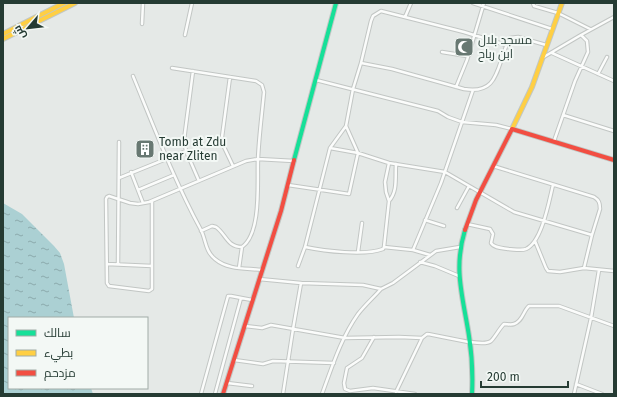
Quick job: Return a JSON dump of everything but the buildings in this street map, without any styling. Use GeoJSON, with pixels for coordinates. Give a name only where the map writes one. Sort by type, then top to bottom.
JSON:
{"type":"FeatureCollection","features":[{"type":"Feature","properties":{"kind":"street"},"geometry":{"type":"LineString","coordinates":[[3,34],[64,3]]}},
{"type":"Feature","properties":{"kind":"street"},"geometry":{"type":"LineString","coordinates":[[3,39],[75,3]]}},
{"type":"Feature","properties":{"kind":"street"},"geometry":{"type":"LineString","coordinates":[[142,24],[144,3]]}},
{"type":"Feature","properties":{"kind":"street"},"geometry":{"type":"LineString","coordinates":[[186,35],[192,3]]}},
{"type":"Feature","properties":{"kind":"street"},"geometry":{"type":"LineString","coordinates":[[223,394],[295,161],[336,3]]}},
{"type":"Feature","properties":{"kind":"street"},"geometry":{"type":"LineString","coordinates":[[405,17],[411,3]]}},
{"type":"Feature","properties":{"kind":"street"},"geometry":{"type":"LineString","coordinates":[[474,3],[484,5],[552,29]]}},
{"type":"Feature","properties":{"kind":"street"},"geometry":{"type":"LineString","coordinates":[[533,3],[535,7],[558,13],[590,30]]}},
{"type":"Feature","properties":{"kind":"street"},"geometry":{"type":"LineString","coordinates":[[472,394],[473,373],[459,276],[460,247],[467,224],[480,192],[525,104],[562,3]]}},
{"type":"Feature","properties":{"kind":"street"},"geometry":{"type":"LineString","coordinates":[[456,86],[467,60],[484,5]]}},
{"type":"Feature","properties":{"kind":"street"},"geometry":{"type":"LineString","coordinates":[[298,266],[305,247],[330,148],[346,126],[353,89],[373,16],[380,11],[474,34],[506,45]]}},
{"type":"Feature","properties":{"kind":"street"},"geometry":{"type":"LineString","coordinates":[[542,59],[581,34],[614,17]]}},
{"type":"Feature","properties":{"kind":"street"},"geometry":{"type":"LineString","coordinates":[[554,141],[575,81],[588,52],[588,44],[581,34]]}},
{"type":"Feature","properties":{"kind":"street"},"geometry":{"type":"LineString","coordinates":[[361,63],[392,69],[473,90],[485,87],[493,82],[509,39],[514,37],[546,45]]}},
{"type":"Feature","properties":{"kind":"street"},"geometry":{"type":"LineString","coordinates":[[442,52],[467,56]]}},
{"type":"Feature","properties":{"kind":"street"},"geometry":{"type":"LineString","coordinates":[[552,52],[614,81]]}},
{"type":"Feature","properties":{"kind":"street"},"geometry":{"type":"LineString","coordinates":[[598,74],[607,57]]}},
{"type":"Feature","properties":{"kind":"street"},"geometry":{"type":"LineString","coordinates":[[172,68],[256,81],[264,88],[258,158],[257,209],[250,240],[242,247],[239,268]]}},
{"type":"Feature","properties":{"kind":"street"},"geometry":{"type":"LineString","coordinates":[[193,71],[184,136],[186,151],[199,181]]}},
{"type":"Feature","properties":{"kind":"street"},"geometry":{"type":"LineString","coordinates":[[133,76],[174,175],[201,231],[206,248],[213,257],[226,265],[262,270]]}},
{"type":"Feature","properties":{"kind":"street"},"geometry":{"type":"LineString","coordinates":[[230,77],[222,137],[224,147],[233,166]]}},
{"type":"Feature","properties":{"kind":"street"},"geometry":{"type":"LineString","coordinates":[[316,80],[438,111],[448,117],[462,122],[490,124],[512,129],[614,160]]}},
{"type":"Feature","properties":{"kind":"street"},"geometry":{"type":"LineString","coordinates":[[413,250],[445,172],[473,90]]}},
{"type":"Feature","properties":{"kind":"street"},"geometry":{"type":"LineString","coordinates":[[563,115],[614,131]]}},
{"type":"Feature","properties":{"kind":"street"},"geometry":{"type":"LineString","coordinates":[[288,185],[318,191],[350,194],[358,153],[346,126]]}},
{"type":"Feature","properties":{"kind":"street"},"geometry":{"type":"LineString","coordinates":[[118,264],[119,142]]}},
{"type":"Feature","properties":{"kind":"street"},"geometry":{"type":"LineString","coordinates":[[330,148],[358,153],[389,163],[445,172],[514,212],[592,235]]}},
{"type":"Feature","properties":{"kind":"street"},"geometry":{"type":"LineString","coordinates":[[118,178],[186,151]]}},
{"type":"Feature","properties":{"kind":"street"},"geometry":{"type":"LineString","coordinates":[[152,201],[152,288],[149,291],[109,286],[107,283],[106,199],[109,196],[130,203],[143,203],[152,201],[181,189],[246,160],[258,158],[295,161]]}},
{"type":"Feature","properties":{"kind":"street"},"geometry":{"type":"LineString","coordinates":[[305,247],[330,251],[358,252],[380,251],[384,247],[389,201],[385,188],[389,163]]}},
{"type":"Feature","properties":{"kind":"street"},"geometry":{"type":"LineString","coordinates":[[389,201],[394,195],[395,190],[396,164]]}},
{"type":"Feature","properties":{"kind":"street"},"geometry":{"type":"LineString","coordinates":[[493,166],[594,197],[598,200],[600,209],[584,268]]}},
{"type":"Feature","properties":{"kind":"street"},"geometry":{"type":"LineString","coordinates":[[131,172],[143,203]]}},
{"type":"Feature","properties":{"kind":"street"},"geometry":{"type":"LineString","coordinates":[[138,190],[174,175]]}},
{"type":"Feature","properties":{"kind":"street"},"geometry":{"type":"LineString","coordinates":[[467,224],[490,229],[493,234],[491,243],[494,246],[523,250],[535,241],[543,221],[553,184]]}},
{"type":"Feature","properties":{"kind":"street"},"geometry":{"type":"LineString","coordinates":[[457,208],[469,186]]}},
{"type":"Feature","properties":{"kind":"street"},"geometry":{"type":"LineString","coordinates":[[425,220],[444,226]]}},
{"type":"Feature","properties":{"kind":"street"},"geometry":{"type":"LineString","coordinates":[[358,252],[362,223]]}},
{"type":"Feature","properties":{"kind":"street"},"geometry":{"type":"LineString","coordinates":[[201,231],[216,226],[224,238],[232,245],[242,247]]}},
{"type":"Feature","properties":{"kind":"street"},"geometry":{"type":"LineString","coordinates":[[535,241],[548,271],[560,272],[584,268],[614,270]]}},
{"type":"Feature","properties":{"kind":"street"},"geometry":{"type":"LineString","coordinates":[[384,247],[413,250],[430,255]]}},
{"type":"Feature","properties":{"kind":"street"},"geometry":{"type":"LineString","coordinates":[[322,394],[345,338],[358,315],[381,289],[393,283],[419,262],[436,251],[460,247]]}},
{"type":"Feature","properties":{"kind":"street"},"geometry":{"type":"LineString","coordinates":[[419,262],[435,266],[459,276]]}},
{"type":"Feature","properties":{"kind":"street"},"geometry":{"type":"LineString","coordinates":[[107,264],[152,266]]}},
{"type":"Feature","properties":{"kind":"street"},"geometry":{"type":"LineString","coordinates":[[574,394],[591,318],[599,270]]}},
{"type":"Feature","properties":{"kind":"street"},"geometry":{"type":"LineString","coordinates":[[259,279],[301,283],[363,285],[381,289]]}},
{"type":"Feature","properties":{"kind":"street"},"geometry":{"type":"LineString","coordinates":[[283,394],[292,329],[301,283]]}},
{"type":"Feature","properties":{"kind":"street"},"geometry":{"type":"LineString","coordinates":[[201,394],[228,296],[252,300]]}},
{"type":"Feature","properties":{"kind":"street"},"geometry":{"type":"LineString","coordinates":[[215,394],[241,298]]}},
{"type":"Feature","properties":{"kind":"street"},"geometry":{"type":"LineString","coordinates":[[396,392],[422,338],[425,335],[429,334],[469,342],[486,343],[489,342],[502,325],[506,323],[512,325],[518,322],[522,318],[526,308],[529,306],[559,306],[614,326]]}},
{"type":"Feature","properties":{"kind":"street"},"geometry":{"type":"LineString","coordinates":[[245,326],[262,328],[271,324],[345,338],[422,338]]}},
{"type":"Feature","properties":{"kind":"street"},"geometry":{"type":"LineString","coordinates":[[374,337],[362,358],[347,368],[344,386],[345,389],[350,391],[373,388],[415,394]]}},
{"type":"Feature","properties":{"kind":"street"},"geometry":{"type":"LineString","coordinates":[[234,360],[263,364],[271,361],[334,363]]}},
{"type":"Feature","properties":{"kind":"street"},"geometry":{"type":"LineString","coordinates":[[227,383],[252,386]]}},
{"type":"Feature","properties":{"kind":"street"},"geometry":{"type":"LineString","coordinates":[[576,384],[602,394]]}},
{"type":"Feature","properties":{"kind":"water"},"geometry":{"type":"Polygon","coordinates":[[[3,203],[22,214],[60,253],[64,264],[74,317],[8,317],[8,389],[91,389],[93,394],[3,394],[3,203]]]}},
{"type":"Feature","properties":{"kind":"traffic: fast"},"geometry":{"type":"LineString","coordinates":[[294,160],[336,3]]}},
{"type":"Feature","properties":{"kind":"traffic: fast"},"geometry":{"type":"LineString","coordinates":[[465,230],[461,244],[459,270],[471,350],[472,394]]}},
{"type":"Feature","properties":{"kind":"traffic: slow"},"geometry":{"type":"LineString","coordinates":[[3,34],[64,3]]}},
{"type":"Feature","properties":{"kind":"traffic: slow"},"geometry":{"type":"LineString","coordinates":[[3,39],[75,3]]}},
{"type":"Feature","properties":{"kind":"traffic: slow"},"geometry":{"type":"LineString","coordinates":[[512,129],[532,87],[562,3]]}},
{"type":"Feature","properties":{"kind":"traffic: jam"},"geometry":{"type":"LineString","coordinates":[[465,230],[476,200],[512,129],[614,160]]}},
{"type":"Feature","properties":{"kind":"traffic: jam"},"geometry":{"type":"LineString","coordinates":[[223,394],[281,211],[294,160]]}},
{"type":"Feature","properties":{"kind":"place","name":"مسجد بلال ابن رباح"},"geometry":{"type":"Point","coordinates":[464,47]}},
{"type":"Feature","properties":{"kind":"place","name":"Tomb at Zdu near Zliten"},"geometry":{"type":"Point","coordinates":[145,149]}}]}
